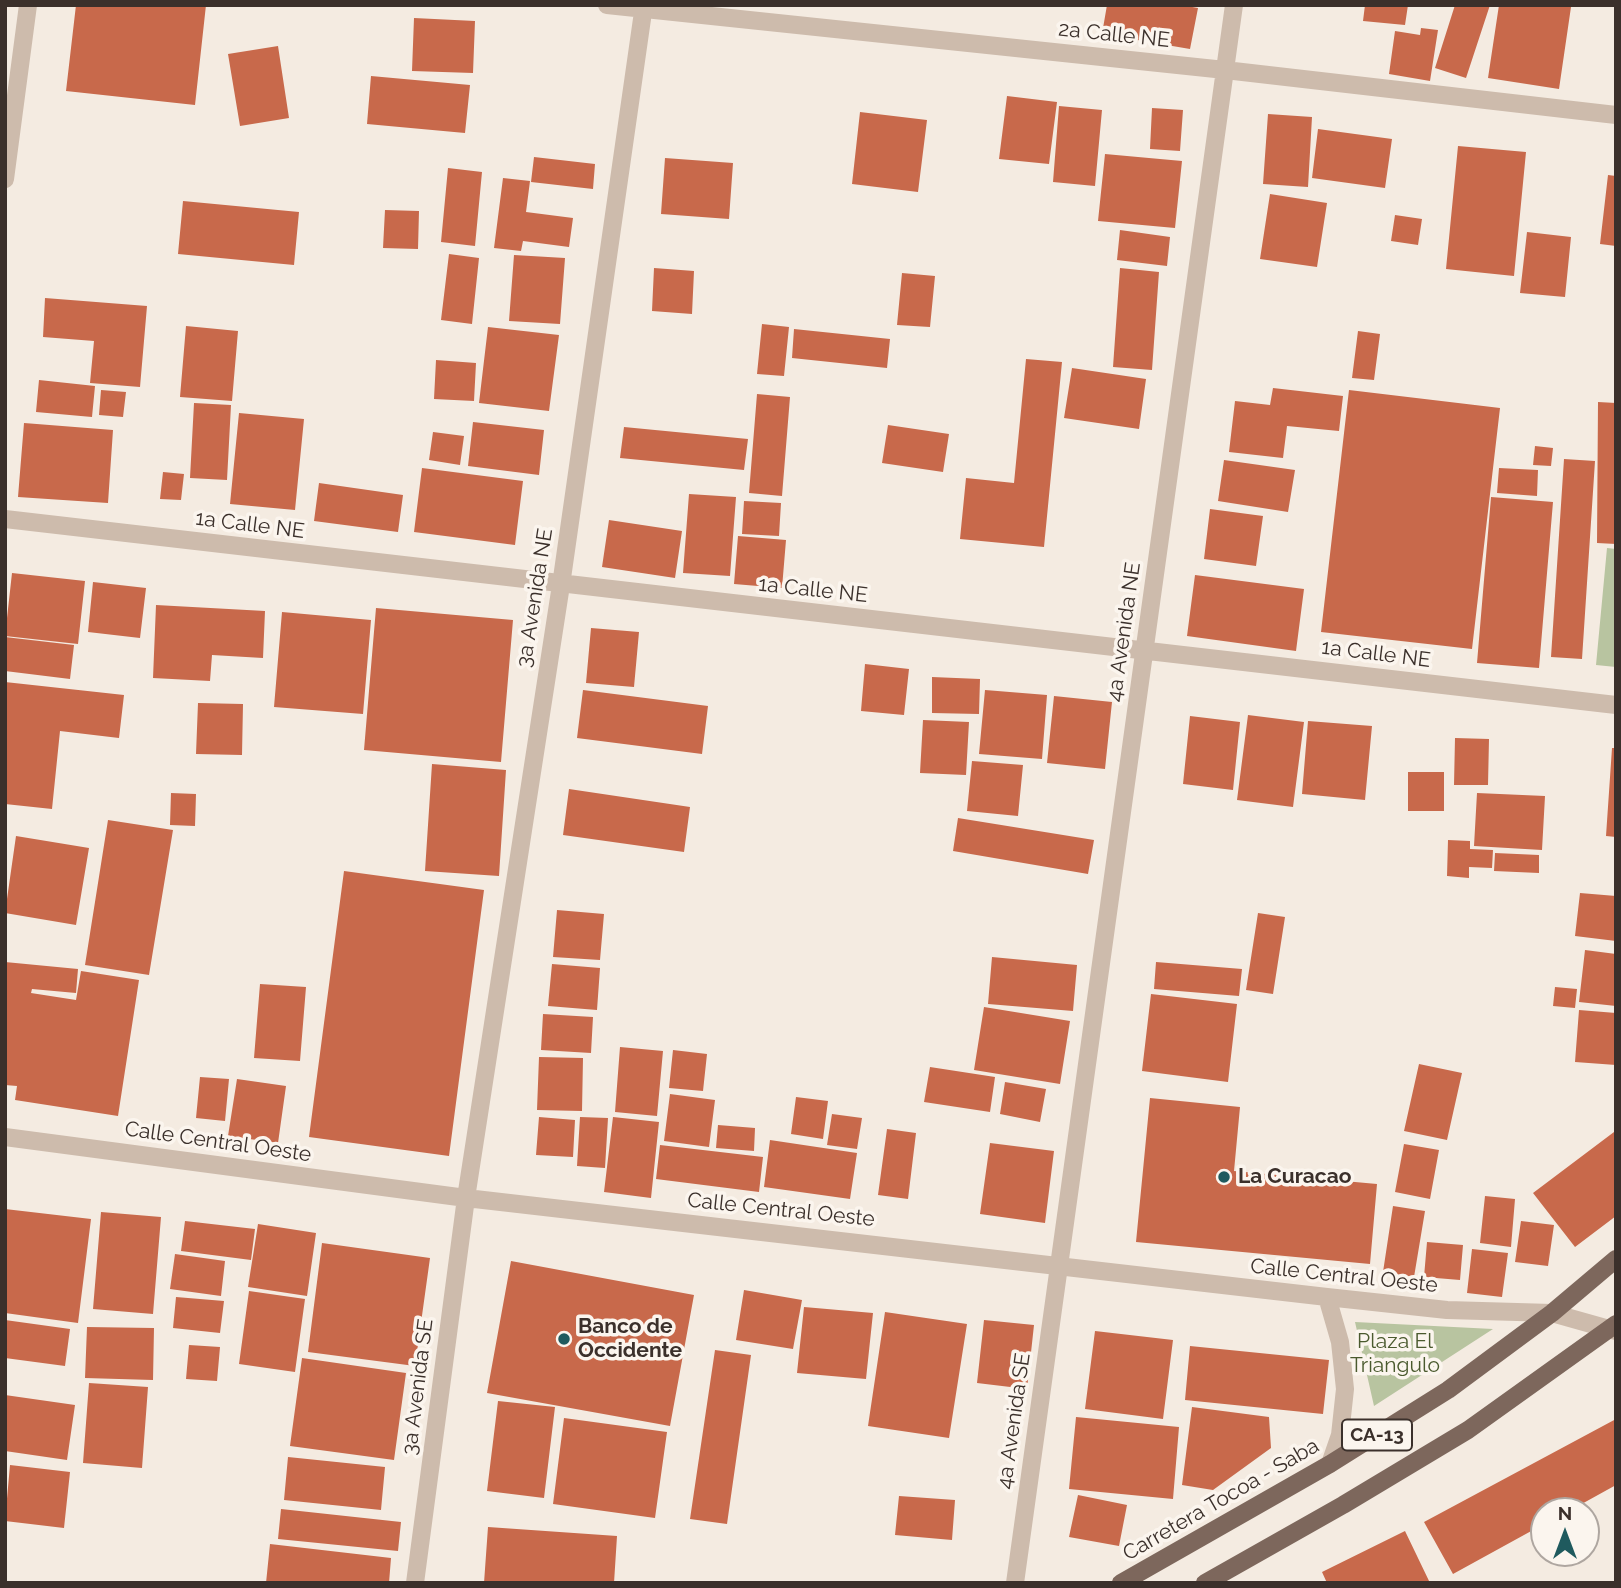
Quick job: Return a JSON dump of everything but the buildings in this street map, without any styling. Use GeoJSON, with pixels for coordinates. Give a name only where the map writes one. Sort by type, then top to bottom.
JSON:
{"type":"FeatureCollection","features":[{"type":"Feature","properties":{"kind":"main road","name":"Carretera Tocoa - Saba"},"geometry":{"type":"LineString","coordinates":[[1121,1583],[1331,1464],[1448,1390],[1552,1313],[1616,1259]]}},
{"type":"Feature","properties":{"kind":"main road","name":"CA-13"},"geometry":{"type":"LineString","coordinates":[[1205,1583],[1468,1430],[1614,1328]]}},
{"type":"Feature","properties":{"kind":"street"},"geometry":{"type":"LineString","coordinates":[[5,179],[28,5]]}},
{"type":"Feature","properties":{"kind":"street","name":"2a Calle NE"},"geometry":{"type":"LineString","coordinates":[[607,5],[1225,70],[1616,115]]}},
{"type":"Feature","properties":{"kind":"street","name":"4a Avenida NE"},"geometry":{"type":"LineString","coordinates":[[1059,1265],[1234,5]]}},
{"type":"Feature","properties":{"kind":"street","name":"3a Avenida NE"},"geometry":{"type":"LineString","coordinates":[[466,1198],[561,585],[644,7]]}},
{"type":"Feature","properties":{"kind":"street","name":"1a Calle NE"},"geometry":{"type":"LineString","coordinates":[[5,519],[1616,705]]}},
{"type":"Feature","properties":{"kind":"street","name":"Calle Central Oeste"},"geometry":{"type":"LineString","coordinates":[[5,1137],[466,1198],[1326,1297],[1447,1310],[1552,1313],[1614,1328]]}},
{"type":"Feature","properties":{"kind":"street","name":"3a Avenida SE"},"geometry":{"type":"LineString","coordinates":[[415,1583],[466,1198]]}},
{"type":"Feature","properties":{"kind":"street","name":"4a Avenida SE"},"geometry":{"type":"LineString","coordinates":[[1015,1583],[1059,1265]]}},
{"type":"Feature","properties":{"kind":"street"},"geometry":{"type":"LineString","coordinates":[[1326,1297],[1340,1342],[1345,1389],[1340,1435],[1331,1464]]}},
{"type":"Feature","properties":{"kind":"green space"},"geometry":{"type":"Polygon","coordinates":[[[1607,548],[1616,549],[1616,667],[1596,665],[1607,548]]]}},
{"type":"Feature","properties":{"kind":"green space","name":"Plaza El Triangulo"},"geometry":{"type":"Polygon","coordinates":[[[1355,1322],[1493,1329],[1374,1406],[1355,1322]]]}},
{"type":"Feature","properties":{"kind":"place","name":"La Curacao"},"geometry":{"type":"Point","coordinates":[1224,1177]}},
{"type":"Feature","properties":{"kind":"place","name":"Banco de Occidente"},"geometry":{"type":"Point","coordinates":[564,1339]}}]}
